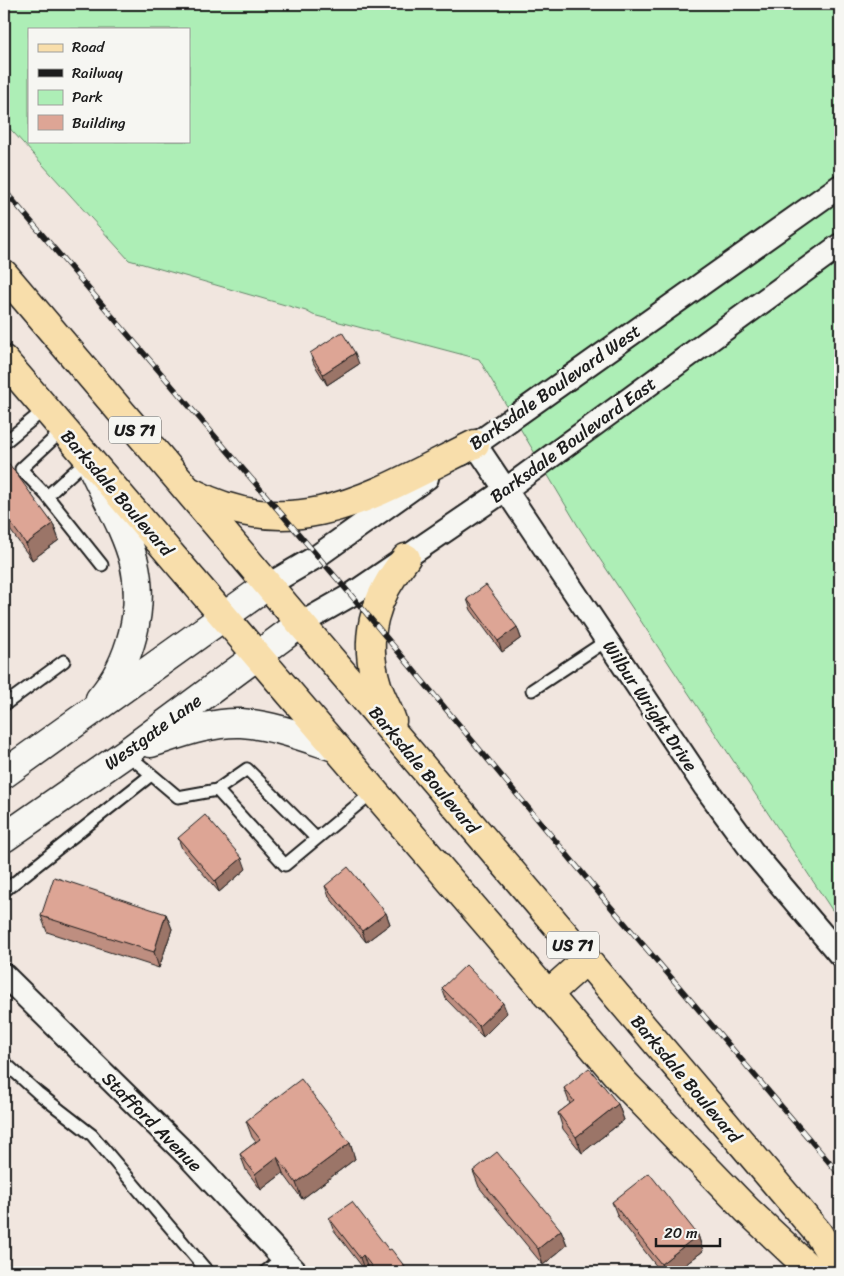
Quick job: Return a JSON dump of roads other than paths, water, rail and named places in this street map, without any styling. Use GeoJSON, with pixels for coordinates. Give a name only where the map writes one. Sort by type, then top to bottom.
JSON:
{"type":"FeatureCollection","features":[{"type":"Feature","properties":{"kind":"main road","name":"Barksdale Boulevard"},"geometry":{"type":"LineString","coordinates":[[4,274],[184,489],[268,585],[826,1244],[840,1269]]}},
{"type":"Feature","properties":{"kind":"main road","name":"Barksdale Boulevard"},"geometry":{"type":"LineString","coordinates":[[4,360],[547,995],[663,1126],[803,1270]]}},
{"type":"Feature","properties":{"kind":"main road"},"geometry":{"type":"LineString","coordinates":[[184,489],[212,503],[248,513],[281,516],[310,514],[349,503],[475,444]]}},
{"type":"Feature","properties":{"kind":"main road"},"geometry":{"type":"LineString","coordinates":[[85,717],[108,689],[120,669],[131,639],[137,596],[134,562],[126,539],[88,459]]}},
{"type":"Feature","properties":{"kind":"main road"},"geometry":{"type":"LineString","coordinates":[[398,740],[377,684],[372,661],[371,642],[373,622],[383,589],[406,558]]}},
{"type":"Feature","properties":{"kind":"main road"},"geometry":{"type":"LineString","coordinates":[[4,774],[268,585]]}},
{"type":"Feature","properties":{"kind":"main road","name":"Westgate Lane"},"geometry":{"type":"LineString","coordinates":[[4,838],[129,750],[300,624]]}},
{"type":"Feature","properties":{"kind":"main road"},"geometry":{"type":"LineString","coordinates":[[129,750],[209,726],[241,723],[296,734],[337,748]]}},
{"type":"Feature","properties":{"kind":"main road"},"geometry":{"type":"LineString","coordinates":[[547,995],[586,960]]}},
{"type":"Feature","properties":{"kind":"street","name":"Barksdale Boulevard West"},"geometry":{"type":"LineString","coordinates":[[268,585],[316,557],[840,186]]}},
{"type":"Feature","properties":{"kind":"street","name":"Barksdale Boulevard East"},"geometry":{"type":"LineString","coordinates":[[300,624],[351,595],[505,490],[840,245]]}},
{"type":"Feature","properties":{"kind":"street","name":"Wilbur Wright Drive"},"geometry":{"type":"LineString","coordinates":[[475,444],[705,787],[752,851],[840,955]]}},
{"type":"Feature","properties":{"kind":"street","name":"Stafford Avenue"},"geometry":{"type":"LineString","coordinates":[[4,975],[151,1118],[290,1265]]}},
{"type":"Feature","properties":{"kind":"street"},"geometry":{"type":"LineString","coordinates":[[803,1270],[826,1244]]}},
{"type":"Feature","properties":{"kind":"lane"},"geometry":{"type":"LineString","coordinates":[[4,443],[45,409]]}},
{"type":"Feature","properties":{"kind":"lane"},"geometry":{"type":"LineString","coordinates":[[63,430],[21,469],[47,496],[102,565]]}},
{"type":"Feature","properties":{"kind":"lane"},"geometry":{"type":"LineString","coordinates":[[47,496],[88,459]]}},
{"type":"Feature","properties":{"kind":"lane"},"geometry":{"type":"LineString","coordinates":[[532,690],[606,641]]}},
{"type":"Feature","properties":{"kind":"lane"},"geometry":{"type":"LineString","coordinates":[[4,705],[64,661]]}},
{"type":"Feature","properties":{"kind":"lane"},"geometry":{"type":"LineString","coordinates":[[129,750],[151,775],[178,797],[217,790],[247,769],[316,838]]}},
{"type":"Feature","properties":{"kind":"lane"},"geometry":{"type":"LineString","coordinates":[[4,891],[151,775]]}},
{"type":"Feature","properties":{"kind":"lane"},"geometry":{"type":"LineString","coordinates":[[217,790],[285,865],[374,791]]}},
{"type":"Feature","properties":{"kind":"lane"},"geometry":{"type":"LineString","coordinates":[[4,1062],[38,1093],[92,1135],[208,1272]]}},
{"type":"Feature","properties":{"kind":"lane"},"geometry":{"type":"LineString","coordinates":[[265,1272],[290,1265]]}},
{"type":"Feature","properties":{"kind":"railway"},"geometry":{"type":"LineString","coordinates":[[4,190],[351,595],[604,899],[840,1175]]}}]}
